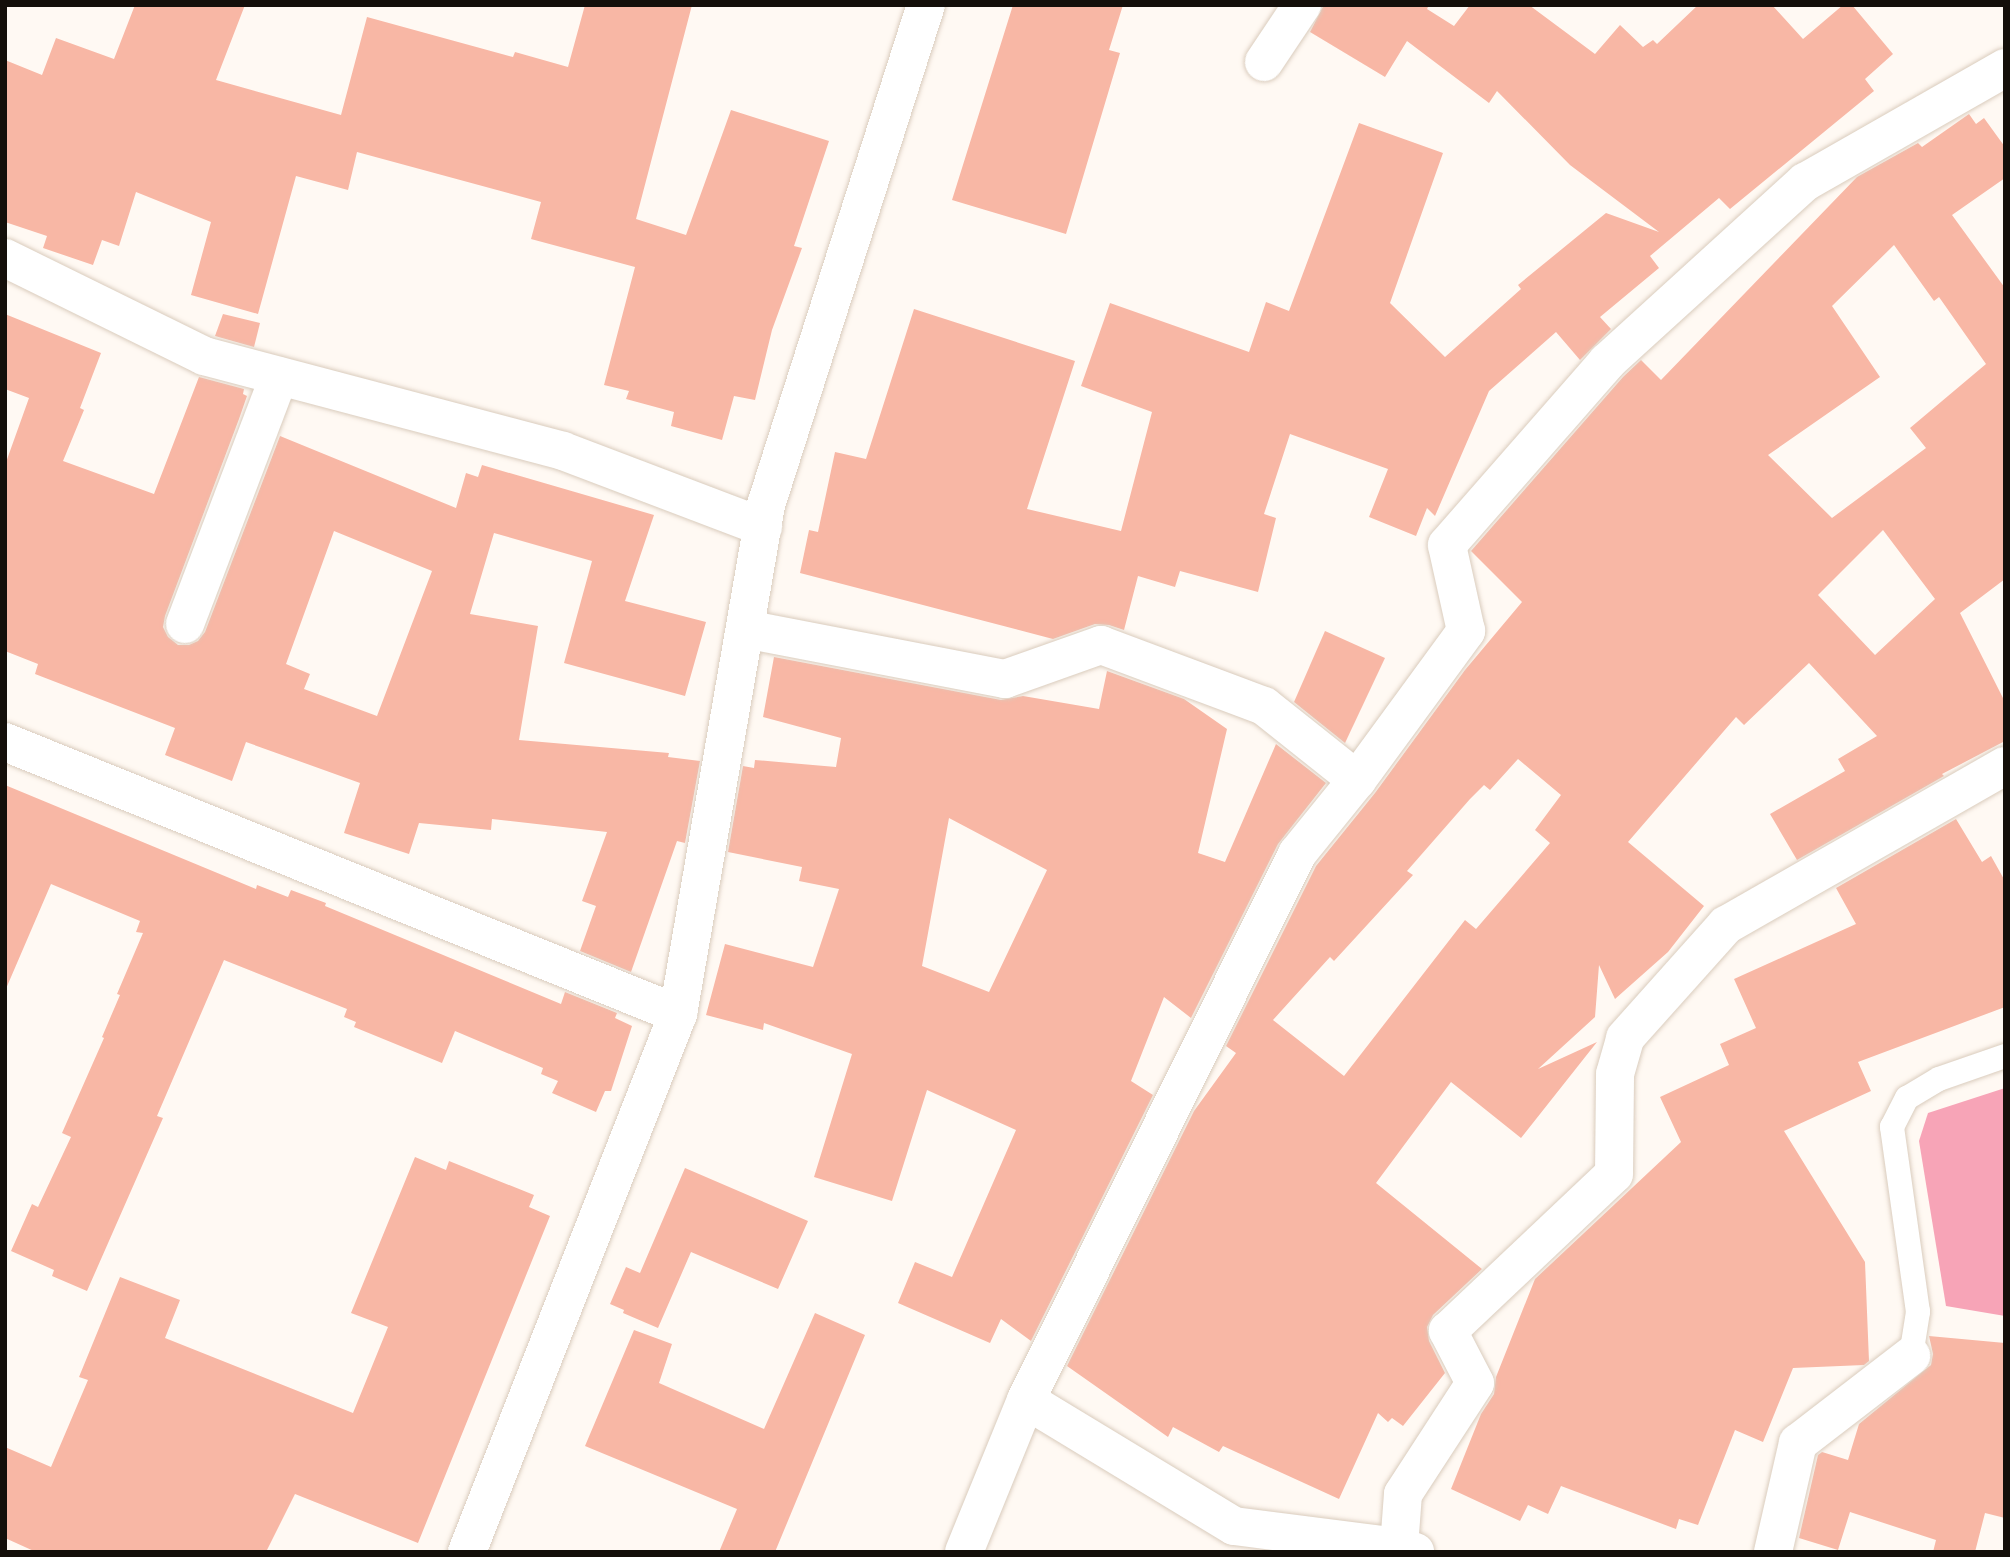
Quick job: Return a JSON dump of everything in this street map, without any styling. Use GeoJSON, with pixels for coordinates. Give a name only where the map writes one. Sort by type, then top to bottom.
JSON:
{"type":"FeatureCollection","features":[{"type":"Feature","properties":{"kind":"street"},"geometry":{"type":"LineString","coordinates":[[467,1552],[678,1014],[766,505],[926,5]]}},
{"type":"Feature","properties":{"kind":"street"},"geometry":{"type":"LineString","coordinates":[[1264,62],[1302,5]]}},
{"type":"Feature","properties":{"kind":"street"},"geometry":{"type":"LineString","coordinates":[[964,1552],[1026,1400],[1297,853],[1357,780],[1466,631],[1447,545],[1607,362],[1805,182],[2005,68]]}},
{"type":"Feature","properties":{"kind":"street"},"geometry":{"type":"LineString","coordinates":[[5,258],[204,356],[563,451],[763,527]]}},
{"type":"Feature","properties":{"kind":"street"},"geometry":{"type":"LineString","coordinates":[[185,624],[279,376]]}},
{"type":"Feature","properties":{"kind":"street"},"geometry":{"type":"LineString","coordinates":[[745,629],[1005,679],[1101,645],[1264,706],[1357,780]]}},
{"type":"Feature","properties":{"kind":"street"},"geometry":{"type":"LineString","coordinates":[[5,742],[678,1014]]}},
{"type":"Feature","properties":{"kind":"street"},"geometry":{"type":"LineString","coordinates":[[1026,1400],[1234,1526],[1407,1549],[1402,1494],[1475,1383],[1448,1331],[1614,1174],[1615,1073],[1625,1038],[1726,925],[2005,766]]}},
{"type":"Feature","properties":{"kind":"street"},"geometry":{"type":"LineString","coordinates":[[1773,1552],[1798,1443],[1911,1356]]}},
{"type":"Feature","properties":{"kind":"lane"},"geometry":{"type":"LineString","coordinates":[[1911,1356],[1919,1312],[1892,1128],[1907,1098],[1938,1079],[2005,1056]]}},
{"type":"Feature","properties":{"kind":"shaded area"},"geometry":{"type":"Polygon","coordinates":[[[2005,1088],[2005,1316],[1946,1306],[1919,1141],[1928,1113],[2005,1088]]]}},
{"type":"Feature","properties":{"kind":"building"},"geometry":{"type":"Polygon","coordinates":[[[135,5],[245,5],[216,80],[341,115],[367,17],[513,57],[515,52],[568,67],[585,5],[692,5],[636,219],[686,235],[731,110],[829,141],[794,246],[802,248],[772,330],[755,400],[734,396],[722,440],[671,426],[674,412],[626,399],[629,391],[604,385],[635,267],[531,239],[541,202],[357,152],[348,190],[296,176],[258,314],[191,295],[211,222],[136,192],[119,246],[102,240],[93,265],[43,248],[47,236],[5,222],[5,60],[42,75],[56,38],[114,59],[135,5]]]}},
{"type":"Feature","properties":{"kind":"building"},"geometry":{"type":"Polygon","coordinates":[[[1013,5],[1123,5],[1109,50],[1120,53],[1066,234],[952,200],[1013,5]]]}},
{"type":"Feature","properties":{"kind":"building"},"geometry":{"type":"Polygon","coordinates":[[[1324,5],[1429,5],[1427,9],[1454,26],[1470,5],[1529,5],[1595,54],[1620,25],[1643,47],[1653,40],[1657,44],[1698,5],[1772,5],[1803,39],[1843,5],[1852,5],[1893,54],[1865,79],[1874,91],[1730,209],[1719,198],[1650,256],[1659,268],[1600,317],[1611,329],[1580,360],[1556,332],[1489,391],[1435,516],[1427,508],[1416,536],[1369,517],[1388,469],[1290,434],[1264,514],[1276,518],[1258,592],[1180,571],[1175,587],[1138,576],[1124,630],[1095,624],[1053,639],[800,573],[809,530],[818,532],[835,452],[866,459],[914,309],[1075,361],[1027,509],[1121,531],[1152,412],[1081,386],[1110,303],[1249,352],[1266,302],[1289,311],[1359,123],[1443,153],[1390,303],[1445,357],[1521,289],[1518,285],[1606,213],[1659,232],[1570,165],[1497,91],[1489,103],[1407,41],[1385,77],[1310,32],[1324,5]]]}},
{"type":"Feature","properties":{"kind":"building"},"geometry":{"type":"Polygon","coordinates":[[[1969,114],[1976,124],[1984,118],[2005,147],[2005,178],[1952,215],[2005,288],[2005,579],[1960,613],[2005,702],[2005,741],[1942,774],[1944,776],[1797,860],[1770,814],[1845,771],[1838,759],[1877,736],[1809,663],[1744,725],[1736,717],[1628,842],[1704,906],[1668,952],[1615,999],[1599,965],[1595,1017],[1538,1069],[1597,1042],[1521,1138],[1451,1082],[1376,1183],[1482,1269],[1433,1315],[1427,1327],[1429,1341],[1445,1373],[1403,1426],[1392,1418],[1388,1422],[1378,1413],[1339,1499],[1223,1446],[1219,1452],[1173,1427],[1168,1437],[1067,1366],[1194,1111],[1236,1053],[1226,1046],[1316,866],[1375,793],[1465,670],[1522,602],[1471,551],[1623,377],[1641,360],[1661,380],[1857,177],[1918,143],[1922,147],[1969,114]],[[1894,245],[1832,306],[1880,377],[1768,455],[1832,518],[1926,448],[1910,428],[1986,364],[1939,297],[1934,301],[1894,245]],[[1883,530],[1818,595],[1875,655],[1935,599],[1883,530]],[[1518,759],[1490,790],[1484,785],[1470,799],[1407,871],[1413,875],[1334,961],[1330,957],[1273,1020],[1344,1076],[1465,920],[1476,929],[1550,843],[1535,830],[1561,795],[1518,759]]]}},
{"type":"Feature","properties":{"kind":"building"},"geometry":{"type":"Polygon","coordinates":[[[5,314],[101,353],[80,408],[84,410],[63,461],[154,494],[199,377],[244,389],[243,394],[247,396],[239,419],[165,616],[163,627],[168,637],[178,645],[189,645],[198,641],[205,632],[280,436],[456,508],[466,473],[478,477],[482,465],[654,515],[625,601],[706,622],[685,696],[564,663],[592,561],[494,533],[470,614],[538,626],[519,740],[669,753],[668,757],[700,761],[685,843],[677,841],[631,972],[580,951],[596,906],[582,901],[607,832],[492,819],[491,830],[419,823],[409,854],[344,833],[360,783],[246,742],[232,781],[165,755],[175,728],[35,674],[38,664],[5,651],[5,465],[29,398],[5,389],[5,314]],[[334,531],[286,664],[310,674],[304,689],[377,716],[432,571],[334,531]]]}},
{"type":"Feature","properties":{"kind":"building"},"geometry":{"type":"Polygon","coordinates":[[[223,314],[260,323],[254,347],[215,336],[223,314]]]}},
{"type":"Feature","properties":{"kind":"building"},"geometry":{"type":"Polygon","coordinates":[[[1325,631],[1385,658],[1345,743],[1294,702],[1325,631]]]}},
{"type":"Feature","properties":{"kind":"building"},"geometry":{"type":"Polygon","coordinates":[[[774,657],[1001,700],[1023,696],[1099,709],[1107,671],[1184,699],[1227,729],[1198,853],[1225,862],[1276,744],[1326,783],[1278,844],[1191,1018],[1164,997],[1131,1081],[1153,1095],[1031,1341],[1001,1319],[990,1343],[898,1303],[915,1262],[952,1277],[1016,1130],[927,1090],[892,1201],[814,1177],[852,1054],[764,1023],[763,1030],[706,1015],[725,944],[813,967],[839,889],[799,881],[802,867],[728,852],[743,766],[754,768],[755,760],[836,767],[841,738],[763,717],[774,657]],[[949,818],[922,966],[989,992],[1047,870],[949,818]]]}},
{"type":"Feature","properties":{"kind":"building"},"geometry":{"type":"Polygon","coordinates":[[[5,785],[256,889],[257,885],[288,897],[291,890],[326,903],[325,906],[561,1004],[565,992],[617,1013],[615,1018],[632,1026],[611,1091],[605,1091],[596,1112],[552,1093],[558,1081],[541,1074],[543,1068],[455,1031],[442,1063],[354,1027],[356,1022],[344,1017],[347,1009],[224,960],[157,1116],[163,1118],[87,1291],[52,1276],[54,1270],[11,1251],[32,1204],[38,1207],[71,1137],[62,1133],[104,1038],[102,1037],[120,995],[117,994],[143,933],[136,932],[140,921],[51,884],[5,991],[5,785]]]}},
{"type":"Feature","properties":{"kind":"building"},"geometry":{"type":"Polygon","coordinates":[[[1956,819],[1982,862],[1991,856],[2005,881],[2005,1007],[1858,1062],[1871,1091],[1784,1131],[1865,1262],[1869,1361],[1864,1365],[1793,1368],[1763,1442],[1735,1430],[1698,1525],[1679,1519],[1676,1529],[1561,1486],[1548,1514],[1528,1505],[1520,1521],[1451,1489],[1481,1414],[1494,1394],[1496,1377],[1535,1279],[1681,1142],[1660,1097],[1729,1065],[1720,1044],[1756,1028],[1734,979],[1856,924],[1836,888],[1956,819]]]}},
{"type":"Feature","properties":{"kind":"building"},"geometry":{"type":"Polygon","coordinates":[[[415,1157],[446,1170],[449,1161],[534,1195],[529,1207],[550,1216],[418,1543],[295,1494],[266,1552],[36,1552],[5,1538],[5,1447],[51,1467],[88,1380],[79,1377],[120,1277],[180,1300],[165,1338],[353,1413],[388,1327],[351,1313],[415,1157]]]}},
{"type":"Feature","properties":{"kind":"building"},"geometry":{"type":"Polygon","coordinates":[[[685,1168],[808,1221],[778,1289],[691,1252],[658,1328],[623,1313],[624,1310],[610,1304],[626,1267],[640,1273],[685,1168]]]}},
{"type":"Feature","properties":{"kind":"building"},"geometry":{"type":"Polygon","coordinates":[[[815,1313],[865,1335],[775,1552],[719,1552],[737,1509],[585,1446],[634,1330],[672,1344],[659,1383],[764,1429],[815,1313]]]}},
{"type":"Feature","properties":{"kind":"building"},"geometry":{"type":"Polygon","coordinates":[[[1929,1336],[2005,1343],[2005,1518],[1985,1513],[1975,1552],[1933,1552],[1936,1540],[1850,1512],[1838,1550],[1799,1538],[1818,1455],[1822,1452],[1848,1460],[1859,1424],[1931,1365],[1933,1354],[1929,1336]]]}}]}
